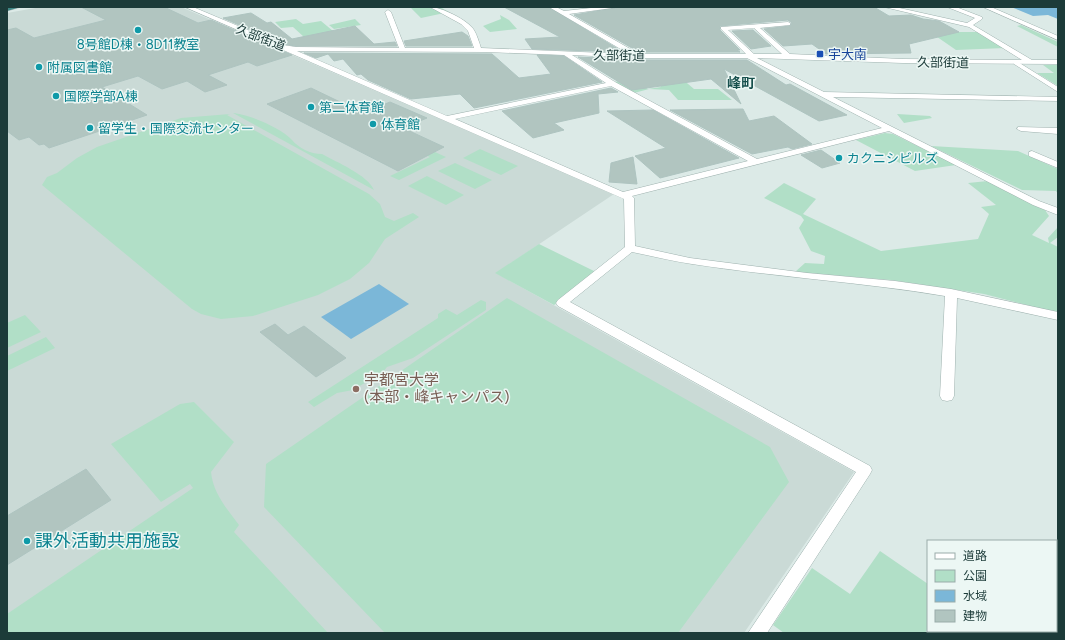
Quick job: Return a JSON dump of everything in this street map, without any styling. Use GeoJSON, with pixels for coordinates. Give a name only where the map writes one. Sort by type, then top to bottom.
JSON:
{"type":"FeatureCollection","features":[{"type":"Feature","properties":{"kind":"highway"},"geometry":{"type":"LineString","coordinates":[[7,9],[18,7]]}},
{"type":"Feature","properties":{"kind":"street","name":"久部街道"},"geometry":{"type":"LineString","coordinates":[[188,7],[282,47],[478,50],[638,56],[788,56],[903,61],[1058,62]]}},
{"type":"Feature","properties":{"kind":"street"},"geometry":{"type":"LineString","coordinates":[[433,7],[463,23],[471,30],[478,50]]}},
{"type":"Feature","properties":{"kind":"street"},"geometry":{"type":"LineString","coordinates":[[552,7],[638,56]]}},
{"type":"Feature","properties":{"kind":"street"},"geometry":{"type":"LineString","coordinates":[[564,13],[616,7]]}},
{"type":"Feature","properties":{"kind":"street"},"geometry":{"type":"LineString","coordinates":[[887,7],[968,25],[1031,62]]}},
{"type":"Feature","properties":{"kind":"street"},"geometry":{"type":"LineString","coordinates":[[950,7],[980,18],[968,25]]}},
{"type":"Feature","properties":{"kind":"street"},"geometry":{"type":"LineString","coordinates":[[986,7],[1058,38]]}},
{"type":"Feature","properties":{"kind":"street"},"geometry":{"type":"LineString","coordinates":[[1001,7],[1058,31]]}},
{"type":"Feature","properties":{"kind":"street"},"geometry":{"type":"LineString","coordinates":[[388,12],[403,50]]}},
{"type":"Feature","properties":{"kind":"street"},"geometry":{"type":"LineString","coordinates":[[788,24],[723,28],[749,56],[888,129],[1036,203],[1058,212]]}},
{"type":"Feature","properties":{"kind":"street"},"geometry":{"type":"LineString","coordinates":[[756,26],[788,56]]}},
{"type":"Feature","properties":{"kind":"street"},"geometry":{"type":"LineString","coordinates":[[282,47],[629,198],[630,248]]}},
{"type":"Feature","properties":{"kind":"street"},"geometry":{"type":"LineString","coordinates":[[566,54],[612,84],[754,161]]}},
{"type":"Feature","properties":{"kind":"street"},"geometry":{"type":"LineString","coordinates":[[1016,62],[1058,90]]}},
{"type":"Feature","properties":{"kind":"street"},"geometry":{"type":"LineString","coordinates":[[445,119],[612,84]]}},
{"type":"Feature","properties":{"kind":"street"},"geometry":{"type":"LineString","coordinates":[[820,94],[1058,99]]}},
{"type":"Feature","properties":{"kind":"street"},"geometry":{"type":"LineString","coordinates":[[623,195],[754,161],[888,129]]}},
{"type":"Feature","properties":{"kind":"street"},"geometry":{"type":"LineString","coordinates":[[1021,129],[1058,131]]}},
{"type":"Feature","properties":{"kind":"street"},"geometry":{"type":"LineString","coordinates":[[1032,154],[1058,165]]}},
{"type":"Feature","properties":{"kind":"street"},"geometry":{"type":"LineString","coordinates":[[630,248],[698,262],[807,276],[895,284],[952,293],[1058,316]]}},
{"type":"Feature","properties":{"kind":"street"},"geometry":{"type":"LineString","coordinates":[[630,248],[562,303],[865,470],[757,633]]}},
{"type":"Feature","properties":{"kind":"street"},"geometry":{"type":"LineString","coordinates":[[947,396],[952,293]]}},
{"type":"Feature","properties":{"kind":"shaded area","name":"宇都宮大学 (本部・峰キャンパス)"},"geometry":{"type":"Polygon","coordinates":[[[41,7],[181,7],[614,194],[496,273],[854,472],[744,633],[7,633],[7,13],[41,7]]]}},
{"type":"Feature","properties":{"kind":"green space"},"geometry":{"type":"Polygon","coordinates":[[[440,7],[449,12],[421,18],[411,8],[440,7]]]}},
{"type":"Feature","properties":{"kind":"green space"},"geometry":{"type":"Polygon","coordinates":[[[500,15],[509,20],[517,29],[490,32],[483,26],[501,19],[500,15]]]}},
{"type":"Feature","properties":{"kind":"green space"},"geometry":{"type":"Polygon","coordinates":[[[296,19],[303,24],[321,21],[333,31],[304,37],[293,27],[281,28],[275,22],[296,19]]]}},
{"type":"Feature","properties":{"kind":"green space"},"geometry":{"type":"Polygon","coordinates":[[[355,19],[361,25],[334,29],[329,25],[355,19]]]}},
{"type":"Feature","properties":{"kind":"green space"},"geometry":{"type":"Polygon","coordinates":[[[1021,25],[1058,42],[1058,47],[1017,26],[1021,25]]]}},
{"type":"Feature","properties":{"kind":"green space"},"geometry":{"type":"Polygon","coordinates":[[[930,32],[978,32],[1005,48],[956,50],[930,32]]]}},
{"type":"Feature","properties":{"kind":"green space"},"geometry":{"type":"Polygon","coordinates":[[[1043,65],[1058,65],[1058,86],[1037,73],[1054,73],[1043,65]]]}},
{"type":"Feature","properties":{"kind":"green space"},"geometry":{"type":"Polygon","coordinates":[[[674,72],[694,89],[718,89],[732,100],[678,100],[669,90],[649,89],[634,93],[614,82],[632,79],[648,89],[661,87],[649,73],[674,72]]]}},
{"type":"Feature","properties":{"kind":"green space"},"geometry":{"type":"Polygon","coordinates":[[[233,113],[247,116],[272,126],[287,135],[298,146],[305,150],[322,154],[359,174],[371,184],[374,190],[233,113]]]}},
{"type":"Feature","properties":{"kind":"green space"},"geometry":{"type":"Polygon","coordinates":[[[230,114],[227,115],[369,194],[380,204],[385,217],[394,221],[413,213],[419,217],[385,239],[369,263],[350,279],[318,295],[253,316],[221,319],[201,314],[192,309],[42,185],[47,177],[57,173],[77,158],[97,147],[181,118],[230,114]]]}},
{"type":"Feature","properties":{"kind":"green space"},"geometry":{"type":"Polygon","coordinates":[[[897,114],[930,116],[932,118],[904,123],[897,114]]]}},
{"type":"Feature","properties":{"kind":"green space"},"geometry":{"type":"Polygon","coordinates":[[[885,133],[893,134],[956,165],[915,171],[856,140],[885,133]]]}},
{"type":"Feature","properties":{"kind":"green space"},"geometry":{"type":"Polygon","coordinates":[[[395,134],[446,157],[399,180],[390,176],[430,157],[387,138],[395,134]]]}},
{"type":"Feature","properties":{"kind":"green space"},"geometry":{"type":"Polygon","coordinates":[[[931,146],[1018,151],[1058,169],[1058,194],[1056,191],[1022,190],[931,146]]]}},
{"type":"Feature","properties":{"kind":"green space"},"geometry":{"type":"Polygon","coordinates":[[[480,149],[518,166],[501,175],[463,158],[480,149]]]}},
{"type":"Feature","properties":{"kind":"green space"},"geometry":{"type":"Polygon","coordinates":[[[455,163],[492,180],[475,189],[438,171],[455,163]]]}},
{"type":"Feature","properties":{"kind":"green space"},"geometry":{"type":"Polygon","coordinates":[[[427,176],[464,195],[446,205],[408,186],[427,176]]]}},
{"type":"Feature","properties":{"kind":"green space"},"geometry":{"type":"Polygon","coordinates":[[[988,181],[1045,210],[1049,216],[1032,235],[1049,243],[1048,238],[1058,227],[1058,237],[1050,243],[1058,247],[1058,313],[984,294],[891,280],[795,272],[805,263],[824,264],[825,256],[811,251],[799,228],[804,220],[801,216],[764,198],[784,183],[816,199],[803,214],[881,251],[978,239],[989,214],[981,207],[996,205],[968,183],[988,181]]]}},
{"type":"Feature","properties":{"kind":"green space"},"geometry":{"type":"Polygon","coordinates":[[[539,244],[596,272],[554,305],[495,273],[539,244]]]}},
{"type":"Feature","properties":{"kind":"green space"},"geometry":{"type":"Polygon","coordinates":[[[507,298],[770,447],[789,482],[678,633],[385,633],[264,507],[266,464],[507,298]]]}},
{"type":"Feature","properties":{"kind":"green space"},"geometry":{"type":"Polygon","coordinates":[[[481,300],[486,302],[486,310],[413,358],[387,367],[383,372],[353,390],[337,393],[314,407],[308,402],[438,318],[438,314],[446,309],[457,315],[481,300]]]}},
{"type":"Feature","properties":{"kind":"green space"},"geometry":{"type":"Polygon","coordinates":[[[25,315],[41,332],[7,348],[7,323],[25,315]]]}},
{"type":"Feature","properties":{"kind":"green space"},"geometry":{"type":"Polygon","coordinates":[[[46,337],[55,348],[7,371],[7,356],[46,337]]]}},
{"type":"Feature","properties":{"kind":"green space"},"geometry":{"type":"Polygon","coordinates":[[[194,402],[234,442],[211,472],[212,480],[218,494],[225,507],[239,525],[234,532],[328,633],[7,633],[7,614],[193,488],[190,484],[161,502],[111,444],[180,404],[194,402]]]}},
{"type":"Feature","properties":{"kind":"green space"},"geometry":{"type":"Polygon","coordinates":[[[880,551],[927,583],[927,630],[925,633],[784,633],[773,625],[812,568],[850,594],[880,551]]]}},
{"type":"Feature","properties":{"kind":"water"},"geometry":{"type":"Polygon","coordinates":[[[1011,7],[1058,8],[1058,19],[1048,15],[1033,16],[1011,7]]]}},
{"type":"Feature","properties":{"kind":"water"},"geometry":{"type":"Polygon","coordinates":[[[379,284],[409,304],[351,339],[321,317],[379,284]]]}},
{"type":"Feature","properties":{"kind":"building"},"geometry":{"type":"Polygon","coordinates":[[[81,7],[164,7],[198,23],[211,20],[292,55],[257,66],[248,62],[208,75],[227,85],[205,92],[187,81],[162,89],[138,76],[102,87],[147,115],[49,148],[44,144],[39,145],[29,137],[19,140],[7,131],[7,30],[16,28],[34,38],[106,20],[81,7]]]}},
{"type":"Feature","properties":{"kind":"building"},"geometry":{"type":"Polygon","coordinates":[[[504,7],[548,7],[623,52],[532,49],[525,39],[560,37],[504,7]]]}},
{"type":"Feature","properties":{"kind":"building"},"geometry":{"type":"Polygon","coordinates":[[[620,7],[874,7],[889,16],[911,15],[923,19],[939,21],[959,32],[909,44],[911,53],[826,54],[812,44],[783,46],[764,29],[790,26],[792,23],[788,20],[720,26],[720,30],[740,50],[737,50],[740,52],[639,52],[574,15],[620,7]]]}},
{"type":"Feature","properties":{"kind":"building"},"geometry":{"type":"Polygon","coordinates":[[[251,13],[267,23],[271,22],[292,39],[355,26],[374,44],[395,42],[397,46],[296,46],[283,44],[223,18],[251,13]]]}},
{"type":"Feature","properties":{"kind":"building"},"geometry":{"type":"Polygon","coordinates":[[[753,30],[771,46],[751,49],[732,31],[753,30]]]}},
{"type":"Feature","properties":{"kind":"building"},"geometry":{"type":"Polygon","coordinates":[[[462,32],[468,36],[472,46],[406,46],[404,41],[462,32]]]}},
{"type":"Feature","properties":{"kind":"building"},"geometry":{"type":"Polygon","coordinates":[[[304,53],[492,54],[519,78],[551,74],[537,55],[564,56],[602,82],[474,108],[460,94],[411,99],[368,80],[361,74],[357,75],[343,59],[334,61],[328,54],[316,58],[304,53]]]}},
{"type":"Feature","properties":{"kind":"building"},"geometry":{"type":"Polygon","coordinates":[[[578,57],[638,60],[747,60],[786,85],[790,84],[847,115],[819,121],[724,69],[741,104],[711,79],[632,90],[578,57]]]}},
{"type":"Feature","properties":{"kind":"building"},"geometry":{"type":"Polygon","coordinates":[[[311,88],[363,113],[390,102],[427,118],[403,128],[444,147],[398,171],[267,104],[311,88]]]}},
{"type":"Feature","properties":{"kind":"building"},"geometry":{"type":"Polygon","coordinates":[[[611,88],[618,92],[598,94],[599,113],[554,123],[564,130],[533,138],[502,111],[611,88]]]}},
{"type":"Feature","properties":{"kind":"building"},"geometry":{"type":"Polygon","coordinates":[[[743,109],[749,121],[774,116],[812,144],[792,149],[788,147],[752,154],[670,110],[743,109]]]}},
{"type":"Feature","properties":{"kind":"building"},"geometry":{"type":"Polygon","coordinates":[[[653,110],[739,158],[660,178],[635,156],[666,148],[607,111],[653,110]]]}},
{"type":"Feature","properties":{"kind":"building"},"geometry":{"type":"Polygon","coordinates":[[[821,150],[840,163],[822,168],[801,155],[821,150]]]}},
{"type":"Feature","properties":{"kind":"building"},"geometry":{"type":"Polygon","coordinates":[[[633,157],[637,184],[609,182],[611,163],[633,157]]]}},
{"type":"Feature","properties":{"kind":"building"},"geometry":{"type":"Polygon","coordinates":[[[275,324],[288,335],[304,326],[346,358],[316,377],[260,332],[275,324]]]}},
{"type":"Feature","properties":{"kind":"building","name":"課外活動共用施設"},"geometry":{"type":"Polygon","coordinates":[[[86,469],[111,500],[7,565],[7,516],[86,469]]]}},
{"type":"Feature","properties":{"kind":"place","name":"8号館D棟・8D11教室"},"geometry":{"type":"Point","coordinates":[138,30]}},
{"type":"Feature","properties":{"kind":"place","name":"宇大南"},"geometry":{"type":"Point","coordinates":[820,54]}},
{"type":"Feature","properties":{"kind":"place","name":"附属図書館"},"geometry":{"type":"Point","coordinates":[39,67]}},
{"type":"Feature","properties":{"kind":"place","name":"国際学部A棟"},"geometry":{"type":"Point","coordinates":[56,96]}},
{"type":"Feature","properties":{"kind":"place","name":"第二体育館"},"geometry":{"type":"Point","coordinates":[311,107]}},
{"type":"Feature","properties":{"kind":"place","name":"体育館"},"geometry":{"type":"Point","coordinates":[373,124]}},
{"type":"Feature","properties":{"kind":"place","name":"留学生・国際交流センター"},"geometry":{"type":"Point","coordinates":[90,128]}},
{"type":"Feature","properties":{"kind":"place","name":"カクニシビルズ"},"geometry":{"type":"Point","coordinates":[839,158]}},
{"type":"Feature","properties":{"kind":"place","name":"宇都宮大学 (本部・峰キャンパス)"},"geometry":{"type":"Point","coordinates":[356,389]}},
{"type":"Feature","properties":{"kind":"place","name":"課外活動共用施設"},"geometry":{"type":"Point","coordinates":[27,541]}},
{"type":"Feature","properties":{"kind":"district","name":"峰町"},"geometry":{"type":"Point","coordinates":[741,83]}}]}
